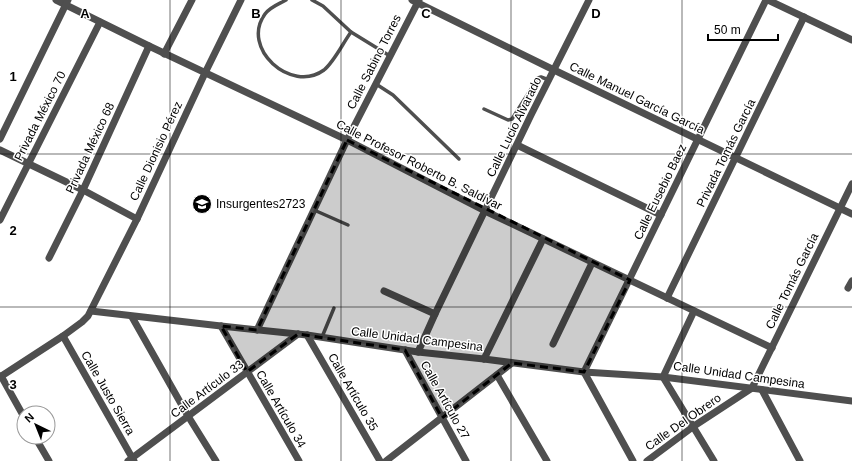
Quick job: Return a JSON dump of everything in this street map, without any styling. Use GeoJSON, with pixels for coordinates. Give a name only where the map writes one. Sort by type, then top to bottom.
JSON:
{"type":"FeatureCollection","features":[{"type":"Feature","properties":{"kind":"street","name":"Calle Profesor Roberto B. Saldívar"},"geometry":{"type":"LineString","coordinates":[[56,0],[67,2],[100,22],[164,54],[347,140],[485,211],[772,348]]}},
{"type":"Feature","properties":{"kind":"street"},"geometry":{"type":"LineString","coordinates":[[164,54],[192,0]]}},
{"type":"Feature","properties":{"kind":"street","name":"Calle Dionisio Pérez"},"geometry":{"type":"LineString","coordinates":[[91,311],[241,0]]}},
{"type":"Feature","properties":{"kind":"street","name":"Calle Lucio Alvarado"},"geometry":{"type":"LineString","coordinates":[[418,352],[517,145],[589,0]]}},
{"type":"Feature","properties":{"kind":"street"},"geometry":{"type":"LineString","coordinates":[[767,0],[852,40]]}},
{"type":"Feature","properties":{"kind":"street","name":"Calle Eusebio Baez"},"geometry":{"type":"LineString","coordinates":[[584,372],[630,280],[697,139],[767,0]]}},
{"type":"Feature","properties":{"kind":"street","name":"Calle Manuel García García"},"geometry":{"type":"LineString","coordinates":[[416,1],[554,70],[852,214]]}},
{"type":"Feature","properties":{"kind":"street","name":"Calle Sabino Torres"},"geometry":{"type":"LineString","coordinates":[[257,330],[347,140],[416,1]]}},
{"type":"Feature","properties":{"kind":"street"},"geometry":{"type":"LineString","coordinates":[[0,139],[67,2]]}},
{"type":"Feature","properties":{"kind":"street","name":"Privada Tomás García"},"geometry":{"type":"LineString","coordinates":[[667,298],[804,17]]}},
{"type":"Feature","properties":{"kind":"street","name":"Privada México 70"},"geometry":{"type":"LineString","coordinates":[[0,220],[100,22]]}},
{"type":"Feature","properties":{"kind":"street","name":"Privada México 68"},"geometry":{"type":"LineString","coordinates":[[49,258],[83,190],[149,46]]}},
{"type":"Feature","properties":{"kind":"street"},"geometry":{"type":"LineString","coordinates":[[517,145],[661,215]]}},
{"type":"Feature","properties":{"kind":"street"},"geometry":{"type":"LineString","coordinates":[[0,150],[137,218]]}},
{"type":"Feature","properties":{"kind":"street","name":"Calle Tomás García"},"geometry":{"type":"LineString","coordinates":[[752,388],[852,184]]}},
{"type":"Feature","properties":{"kind":"street"},"geometry":{"type":"LineString","coordinates":[[484,358],[543,239]]}},
{"type":"Feature","properties":{"kind":"street"},"geometry":{"type":"LineString","coordinates":[[553,344],[592,263]]}},
{"type":"Feature","properties":{"kind":"street"},"geometry":{"type":"LineString","coordinates":[[848,288],[852,281]]}},
{"type":"Feature","properties":{"kind":"street"},"geometry":{"type":"LineString","coordinates":[[384,291],[435,314]]}},
{"type":"Feature","properties":{"kind":"street"},"geometry":{"type":"LineString","coordinates":[[17,405],[0,376],[63,336],[85,320],[91,311]]}},
{"type":"Feature","properties":{"kind":"street","name":"Calle Unidad Campesina"},"geometry":{"type":"LineString","coordinates":[[91,311],[132,317],[307,335],[418,352],[484,358],[584,372],[663,376],[851,403]]}},
{"type":"Feature","properties":{"kind":"street"},"geometry":{"type":"LineString","coordinates":[[694,311],[663,376],[714,461]]}},
{"type":"Feature","properties":{"kind":"street"},"geometry":{"type":"LineString","coordinates":[[132,317],[188,416],[216,461]]}},
{"type":"Feature","properties":{"kind":"street","name":"Calle Artículo 34"},"geometry":{"type":"LineString","coordinates":[[220,326],[299,461]]}},
{"type":"Feature","properties":{"kind":"street","name":"Calle Artículo 33"},"geometry":{"type":"LineString","coordinates":[[132,460],[298,334]]}},
{"type":"Feature","properties":{"kind":"street","name":"Calle Artículo 35"},"geometry":{"type":"LineString","coordinates":[[307,335],[380,461]]}},
{"type":"Feature","properties":{"kind":"street","name":"Calle Justo Sierra"},"geometry":{"type":"LineString","coordinates":[[63,336],[132,460]]}},
{"type":"Feature","properties":{"kind":"street","name":"Calle Artículo 27"},"geometry":{"type":"LineString","coordinates":[[405,350],[466,461]]}},
{"type":"Feature","properties":{"kind":"street"},"geometry":{"type":"LineString","coordinates":[[386,461],[512,362]]}},
{"type":"Feature","properties":{"kind":"street"},"geometry":{"type":"LineString","coordinates":[[584,372],[633,461]]}},
{"type":"Feature","properties":{"kind":"street"},"geometry":{"type":"LineString","coordinates":[[497,375],[547,461]]}},
{"type":"Feature","properties":{"kind":"street","name":"Calle Del Obrero"},"geometry":{"type":"LineString","coordinates":[[647,461],[694,426],[752,388]]}},
{"type":"Feature","properties":{"kind":"street"},"geometry":{"type":"LineString","coordinates":[[762,390],[800,461]]}},
{"type":"Feature","properties":{"kind":"street"},"geometry":{"type":"LineString","coordinates":[[40,445],[49,461]]}},
{"type":"Feature","properties":{"kind":"lane"},"geometry":{"type":"LineString","coordinates":[[286,0],[274,6],[265,14],[260,24],[258,34],[265,56],[273,66],[294,76],[302,77],[322,71],[329,65],[351,32]]}},
{"type":"Feature","properties":{"kind":"lane"},"geometry":{"type":"LineString","coordinates":[[312,0],[323,6],[351,32],[390,56]]}},
{"type":"Feature","properties":{"kind":"lane"},"geometry":{"type":"LineString","coordinates":[[484,109],[510,120],[513,118],[538,78],[541,77],[549,80]]}},
{"type":"Feature","properties":{"kind":"lane"},"geometry":{"type":"LineString","coordinates":[[376,84],[392,95],[459,159]]}},
{"type":"Feature","properties":{"kind":"lane"},"geometry":{"type":"LineString","coordinates":[[314,210],[348,225]]}},
{"type":"Feature","properties":{"kind":"lane"},"geometry":{"type":"LineString","coordinates":[[322,337],[334,308]]}},
{"type":"Feature","properties":{"kind":"highlighted area"},"geometry":{"type":"Polygon","coordinates":[[[347,140],[630,280],[584,372],[512,363],[442,418],[405,350],[298,334],[247,372],[221,326],[257,330],[347,140]]]}},
{"type":"Feature","properties":{"kind":"place","name":"Insurgentes2723"},"geometry":{"type":"Point","coordinates":[202,204]}}]}
